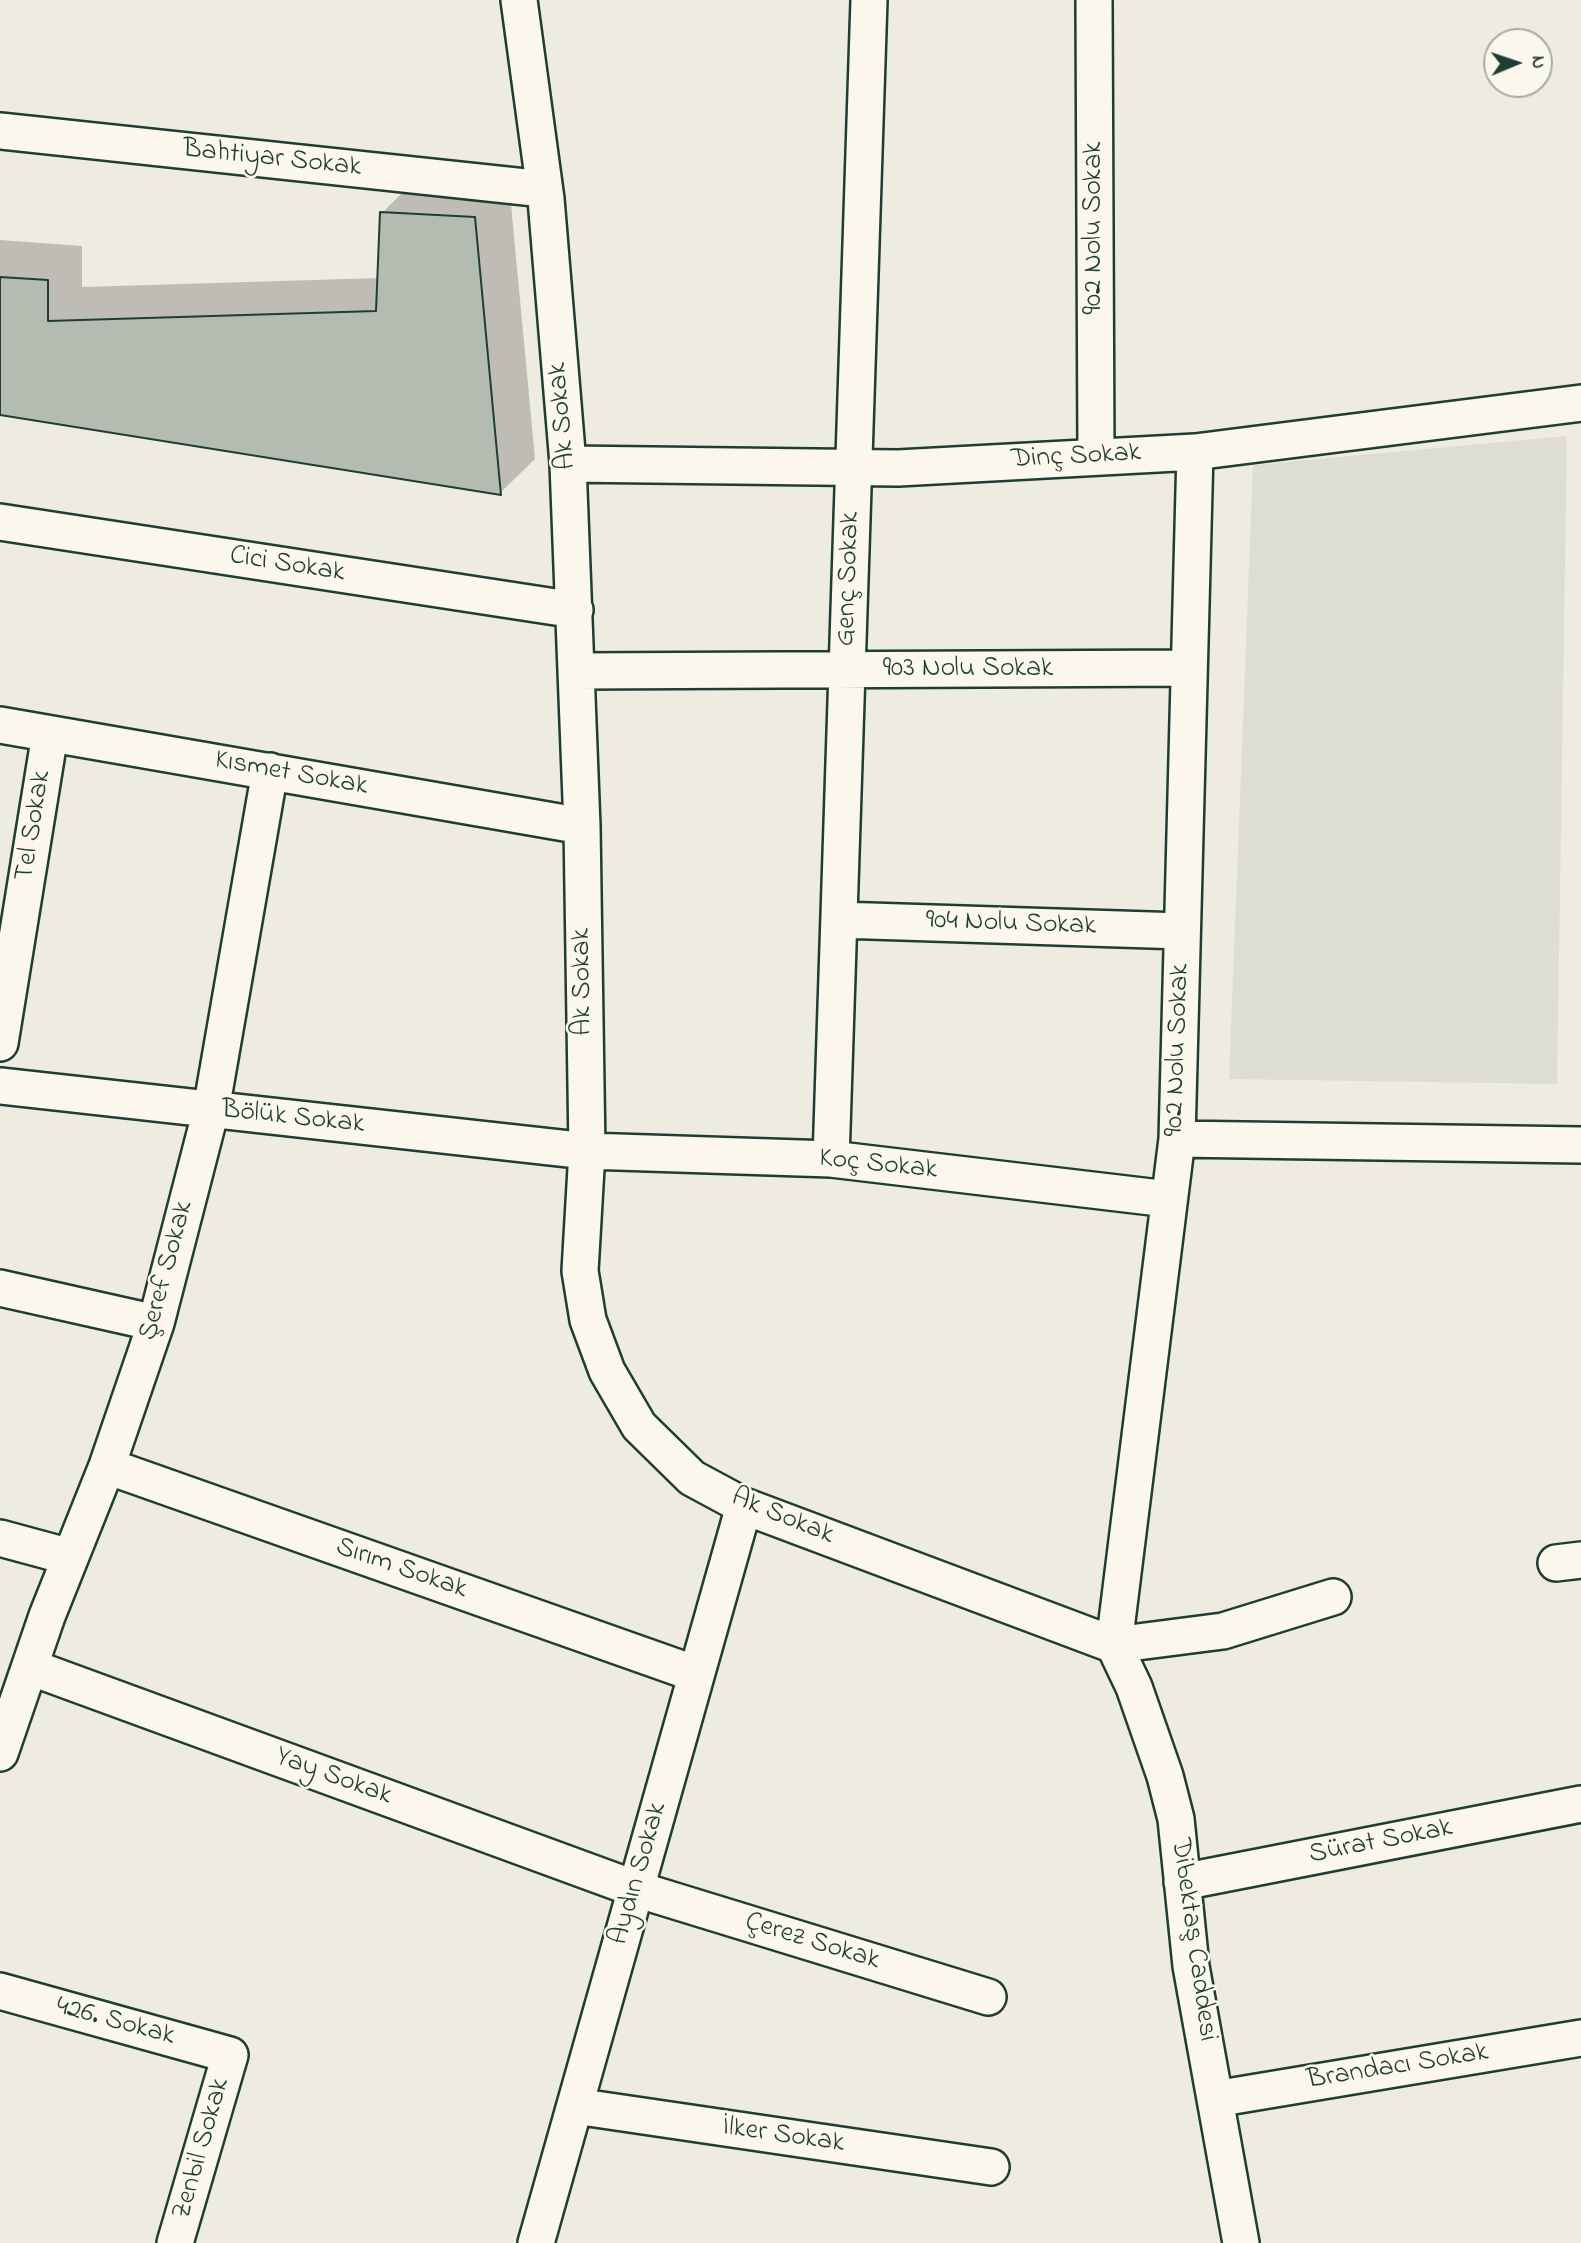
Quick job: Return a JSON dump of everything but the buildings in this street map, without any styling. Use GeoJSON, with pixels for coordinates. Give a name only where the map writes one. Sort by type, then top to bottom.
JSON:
{"type":"FeatureCollection","features":[{"type":"Feature","properties":{"kind":"street","name":"Ak Sokak"},"geometry":{"type":"LineString","coordinates":[[519,0],[544,189],[568,464],[578,671],[587,1151],[580,1271],[588,1320],[607,1371],[639,1426],[692,1478],[744,1506],[1114,1645]]}},
{"type":"Feature","properties":{"kind":"street","name":"Genç Sokak"},"geometry":{"type":"LineString","coordinates":[[831,1159],[869,0]]}},
{"type":"Feature","properties":{"kind":"street","name":"902 Nolu Sokak"},"geometry":{"type":"LineString","coordinates":[[1094,0],[1096,457]]}},
{"type":"Feature","properties":{"kind":"street","name":"Bahtiyar Sokak"},"geometry":{"type":"LineString","coordinates":[[0,131],[544,189]]}},
{"type":"Feature","properties":{"kind":"street","name":"Dinç Sokak"},"geometry":{"type":"LineString","coordinates":[[568,464],[898,468],[1195,452],[1581,403]]}},
{"type":"Feature","properties":{"kind":"street","name":"902 Nolu Sokak"},"geometry":{"type":"LineString","coordinates":[[1114,1645],[1177,1139],[1195,452]]}},
{"type":"Feature","properties":{"kind":"street","name":"Cici Sokak"},"geometry":{"type":"LineString","coordinates":[[0,522],[575,610]]}},
{"type":"Feature","properties":{"kind":"street","name":"903 Nolu Sokak"},"geometry":{"type":"LineString","coordinates":[[578,671],[1189,668]]}},
{"type":"Feature","properties":{"kind":"street","name":"Kısmet Sokak"},"geometry":{"type":"LineString","coordinates":[[0,725],[582,826]]}},
{"type":"Feature","properties":{"kind":"street","name":"Tel Sokak"},"geometry":{"type":"LineString","coordinates":[[0,1043],[50,734]]}},
{"type":"Feature","properties":{"kind":"street","name":"Şeref Sokak"},"geometry":{"type":"LineString","coordinates":[[0,1753],[70,1557],[107,1466],[156,1323],[211,1110],[270,772]]}},
{"type":"Feature","properties":{"kind":"street","name":"904 Nolu Sokak"},"geometry":{"type":"LineString","coordinates":[[839,920],[1182,931]]}},
{"type":"Feature","properties":{"kind":"street","name":"Bölük Sokak"},"geometry":{"type":"LineString","coordinates":[[0,1086],[587,1151]]}},
{"type":"Feature","properties":{"kind":"street"},"geometry":{"type":"LineString","coordinates":[[1177,1139],[1581,1145]]}},
{"type":"Feature","properties":{"kind":"street","name":"Koç Sokak"},"geometry":{"type":"LineString","coordinates":[[587,1151],[831,1159],[1168,1199]]}},
{"type":"Feature","properties":{"kind":"street"},"geometry":{"type":"LineString","coordinates":[[0,1288],[156,1323]]}},
{"type":"Feature","properties":{"kind":"street","name":"Sırım Sokak"},"geometry":{"type":"LineString","coordinates":[[107,1466],[696,1674]]}},
{"type":"Feature","properties":{"kind":"street","name":"Aydın Sokak"},"geometry":{"type":"LineString","coordinates":[[536,2243],[744,1506]]}},
{"type":"Feature","properties":{"kind":"street"},"geometry":{"type":"LineString","coordinates":[[0,1538],[70,1557]]}},
{"type":"Feature","properties":{"kind":"street"},"geometry":{"type":"LineString","coordinates":[[1114,1645],[1223,1631],[1333,1597]]}},
{"type":"Feature","properties":{"kind":"street","name":"Dibektaş Caddesi"},"geometry":{"type":"LineString","coordinates":[[1114,1645],[1134,1687],[1165,1776],[1176,1819],[1191,1966],[1241,2243]]}},
{"type":"Feature","properties":{"kind":"street","name":"Yay Sokak"},"geometry":{"type":"LineString","coordinates":[[30,1667],[636,1889]]}},
{"type":"Feature","properties":{"kind":"street","name":"Sürat Sokak"},"geometry":{"type":"LineString","coordinates":[[1182,1882],[1581,1804]]}},
{"type":"Feature","properties":{"kind":"street","name":"Çerez Sokak"},"geometry":{"type":"LineString","coordinates":[[636,1889],[988,1997]]}},
{"type":"Feature","properties":{"kind":"street","name":"426. Sokak"},"geometry":{"type":"LineString","coordinates":[[0,1991],[230,2054]]}},
{"type":"Feature","properties":{"kind":"street","name":"Brandacı Sokak"},"geometry":{"type":"LineString","coordinates":[[1215,2099],[1581,2038]]}},
{"type":"Feature","properties":{"kind":"street","name":"Zenbil Sokak"},"geometry":{"type":"LineString","coordinates":[[175,2243],[230,2054]]}},
{"type":"Feature","properties":{"kind":"street","name":"İlker Sokak"},"geometry":{"type":"LineString","coordinates":[[575,2106],[991,2167]]}},
{"type":"Feature","properties":{"kind":"shaded area"},"geometry":{"type":"Polygon","coordinates":[[[1567,436],[1557,1084],[1229,1079],[1253,465],[1567,436]]]}}]}
